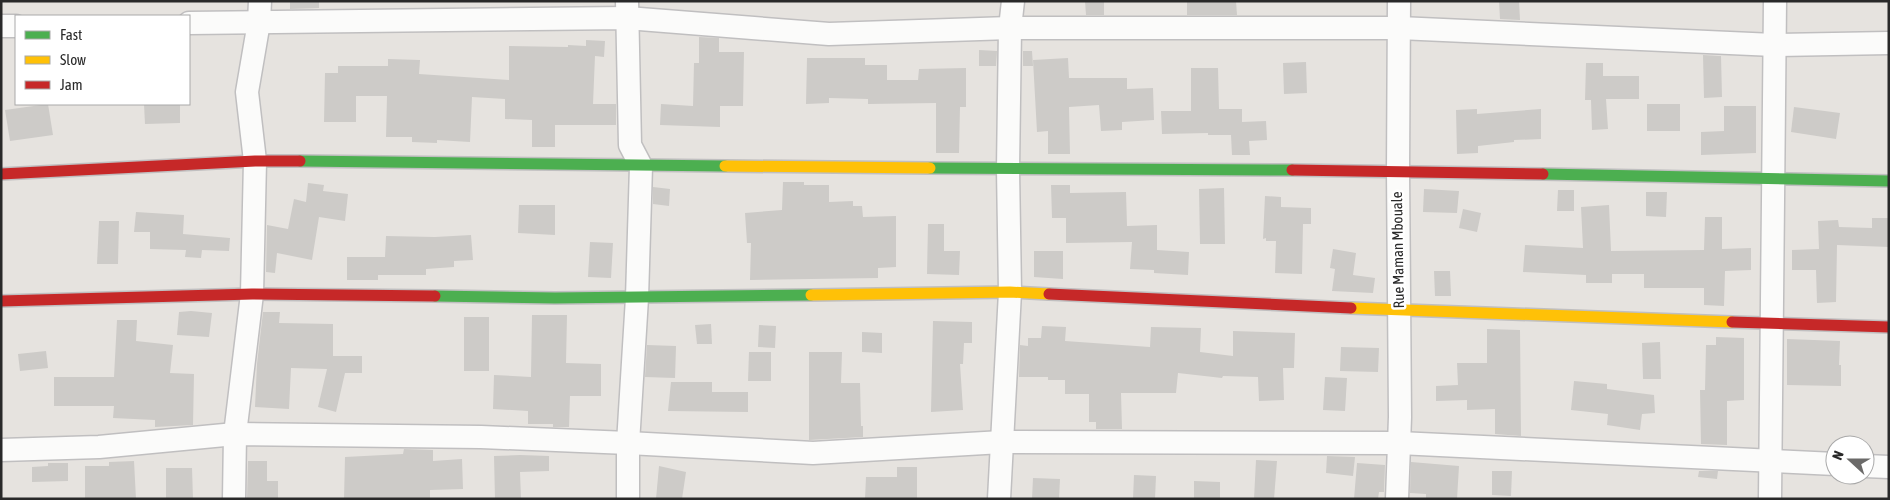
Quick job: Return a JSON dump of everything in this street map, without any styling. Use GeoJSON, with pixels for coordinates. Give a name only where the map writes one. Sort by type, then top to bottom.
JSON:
{"type":"FeatureCollection","features":[{"type":"Feature","properties":{"kind":"street"},"geometry":{"type":"LineString","coordinates":[[999,499],[1010,292],[1008,169],[1010,28],[1013,1]]}},
{"type":"Feature","properties":{"kind":"street","name":"Rue Maman Mbouale"},"geometry":{"type":"LineString","coordinates":[[1397,499],[1399,443],[1398,1]]}},
{"type":"Feature","properties":{"kind":"street"},"geometry":{"type":"LineString","coordinates":[[1770,499],[1775,1]]}},
{"type":"Feature","properties":{"kind":"street"},"geometry":{"type":"LineString","coordinates":[[627,9],[630,145],[640,166],[637,298],[628,443],[628,499]]}},
{"type":"Feature","properties":{"kind":"street"},"geometry":{"type":"LineString","coordinates":[[190,23],[259,12],[627,9],[829,34],[1010,28],[1399,28],[1774,45],[1889,43]]}},
{"type":"Feature","properties":{"kind":"street"},"geometry":{"type":"LineString","coordinates":[[234,499],[235,434],[252,294],[255,162],[247,92],[259,12]]}},
{"type":"Feature","properties":{"kind":"street"},"geometry":{"type":"LineString","coordinates":[[1,26],[15,26]]}},
{"type":"Feature","properties":{"kind":"street"},"geometry":{"type":"LineString","coordinates":[[1,174],[255,162],[1398,171],[1889,182]]}},
{"type":"Feature","properties":{"kind":"street"},"geometry":{"type":"LineString","coordinates":[[1,301],[252,294],[637,298],[1010,292],[1399,310],[1889,327]]}},
{"type":"Feature","properties":{"kind":"street"},"geometry":{"type":"LineString","coordinates":[[1,450],[99,447],[235,434],[481,437],[813,453],[1002,442],[1399,443],[1825,464]]}},
{"type":"Feature","properties":{"kind":"street"},"geometry":{"type":"LineString","coordinates":[[1875,467],[1889,468]]}},
{"type":"Feature","properties":{"kind":"building"},"geometry":{"type":"Polygon","coordinates":[[[290,1],[319,1],[319,8],[290,9],[290,1]]]}},
{"type":"Feature","properties":{"kind":"building"},"geometry":{"type":"Polygon","coordinates":[[[1085,1],[1104,1],[1104,15],[1086,15],[1085,1]]]}},
{"type":"Feature","properties":{"kind":"building"},"geometry":{"type":"Polygon","coordinates":[[[1187,1],[1236,1],[1237,15],[1187,15],[1187,1]]]}},
{"type":"Feature","properties":{"kind":"building"},"geometry":{"type":"Polygon","coordinates":[[[1499,1],[1519,1],[1520,20],[1500,19],[1499,1]]]}},
{"type":"Feature","properties":{"kind":"building"},"geometry":{"type":"Polygon","coordinates":[[[699,37],[719,38],[719,52],[744,52],[743,106],[720,106],[720,127],[660,125],[661,104],[693,106],[694,63],[699,63],[699,37]]]}},
{"type":"Feature","properties":{"kind":"building"},"geometry":{"type":"Polygon","coordinates":[[[586,40],[605,41],[604,57],[595,56],[593,104],[616,104],[616,125],[555,125],[555,147],[532,147],[532,120],[505,119],[505,99],[472,97],[470,142],[437,140],[437,143],[412,142],[412,137],[386,137],[387,96],[356,96],[356,122],[324,122],[325,73],[338,73],[338,66],[388,66],[388,59],[420,60],[419,74],[509,80],[509,46],[586,46],[586,40]]]}},
{"type":"Feature","properties":{"kind":"building"},"geometry":{"type":"Polygon","coordinates":[[[979,50],[997,51],[996,66],[979,66],[979,50]]]}},
{"type":"Feature","properties":{"kind":"building"},"geometry":{"type":"Polygon","coordinates":[[[1023,51],[1032,51],[1033,66],[1023,66],[1023,51]]]}},
{"type":"Feature","properties":{"kind":"building"},"geometry":{"type":"Polygon","coordinates":[[[1703,55],[1721,56],[1722,97],[1704,98],[1703,55]]]}},
{"type":"Feature","properties":{"kind":"building"},"geometry":{"type":"Polygon","coordinates":[[[807,58],[865,58],[865,65],[887,65],[887,80],[918,80],[919,69],[966,68],[966,107],[960,107],[959,153],[936,153],[936,103],[868,104],[868,99],[829,98],[829,103],[806,104],[807,58]]]}},
{"type":"Feature","properties":{"kind":"building"},"geometry":{"type":"Polygon","coordinates":[[[1068,58],[1069,78],[1127,78],[1127,89],[1153,88],[1154,120],[1122,122],[1122,130],[1101,131],[1099,105],[1069,107],[1070,154],[1048,154],[1048,131],[1037,132],[1033,60],[1068,58]]]}},
{"type":"Feature","properties":{"kind":"building"},"geometry":{"type":"Polygon","coordinates":[[[1306,62],[1307,93],[1284,94],[1283,63],[1306,62]]]}},
{"type":"Feature","properties":{"kind":"building"},"geometry":{"type":"Polygon","coordinates":[[[1586,63],[1603,63],[1603,76],[1639,76],[1639,99],[1606,99],[1608,129],[1592,130],[1591,100],[1585,100],[1586,63]]]}},
{"type":"Feature","properties":{"kind":"building"},"geometry":{"type":"Polygon","coordinates":[[[1191,68],[1218,68],[1219,109],[1242,109],[1242,122],[1266,121],[1267,140],[1249,141],[1250,155],[1232,155],[1231,135],[1208,135],[1208,133],[1162,134],[1161,111],[1191,111],[1191,68]]]}},
{"type":"Feature","properties":{"kind":"building"},"geometry":{"type":"Polygon","coordinates":[[[1647,104],[1680,104],[1680,131],[1647,131],[1647,104]]]}},
{"type":"Feature","properties":{"kind":"building"},"geometry":{"type":"Polygon","coordinates":[[[48,105],[53,135],[10,141],[5,110],[48,105]]]}},
{"type":"Feature","properties":{"kind":"building"},"geometry":{"type":"Polygon","coordinates":[[[144,105],[180,105],[180,123],[145,124],[144,105]]]}},
{"type":"Feature","properties":{"kind":"building"},"geometry":{"type":"Polygon","coordinates":[[[1724,106],[1756,106],[1756,153],[1701,155],[1701,132],[1724,131],[1724,106]]]}},
{"type":"Feature","properties":{"kind":"building"},"geometry":{"type":"Polygon","coordinates":[[[1794,107],[1840,113],[1836,139],[1791,132],[1794,107]]]}},
{"type":"Feature","properties":{"kind":"building"},"geometry":{"type":"Polygon","coordinates":[[[1477,109],[1477,114],[1541,109],[1541,139],[1514,140],[1514,142],[1478,146],[1478,153],[1457,154],[1456,110],[1477,109]]]}},
{"type":"Feature","properties":{"kind":"building"},"geometry":{"type":"Polygon","coordinates":[[[783,182],[804,182],[804,185],[829,185],[829,202],[853,201],[853,206],[862,206],[863,217],[896,216],[896,267],[878,268],[878,278],[750,280],[751,243],[747,243],[745,213],[782,210],[783,182]]]}},
{"type":"Feature","properties":{"kind":"building"},"geometry":{"type":"Polygon","coordinates":[[[308,183],[324,185],[323,191],[348,194],[345,221],[319,217],[312,260],[277,253],[275,273],[266,272],[267,225],[288,229],[294,199],[306,202],[308,183]]]}},
{"type":"Feature","properties":{"kind":"building"},"geometry":{"type":"Polygon","coordinates":[[[1051,185],[1070,185],[1070,193],[1126,192],[1127,226],[1157,225],[1157,250],[1189,252],[1188,275],[1154,273],[1154,270],[1130,269],[1132,242],[1066,243],[1066,218],[1052,218],[1051,185]]]}},
{"type":"Feature","properties":{"kind":"building"},"geometry":{"type":"Polygon","coordinates":[[[653,187],[670,189],[669,206],[653,204],[653,187]]]}},
{"type":"Feature","properties":{"kind":"building"},"geometry":{"type":"Polygon","coordinates":[[[1224,188],[1225,244],[1200,244],[1199,189],[1224,188]]]}},
{"type":"Feature","properties":{"kind":"building"},"geometry":{"type":"Polygon","coordinates":[[[1424,189],[1459,191],[1457,213],[1423,212],[1424,189]]]}},
{"type":"Feature","properties":{"kind":"building"},"geometry":{"type":"Polygon","coordinates":[[[1558,190],[1574,190],[1574,211],[1557,211],[1558,190]]]}},
{"type":"Feature","properties":{"kind":"building"},"geometry":{"type":"Polygon","coordinates":[[[1646,192],[1667,192],[1666,217],[1646,216],[1646,192]]]}},
{"type":"Feature","properties":{"kind":"building"},"geometry":{"type":"Polygon","coordinates":[[[1265,196],[1281,197],[1281,207],[1311,208],[1311,224],[1303,224],[1302,274],[1275,273],[1276,241],[1266,241],[1266,238],[1263,239],[1265,196]]]}},
{"type":"Feature","properties":{"kind":"building"},"geometry":{"type":"Polygon","coordinates":[[[519,205],[555,205],[555,235],[518,233],[519,205]]]}},
{"type":"Feature","properties":{"kind":"building"},"geometry":{"type":"Polygon","coordinates":[[[1609,205],[1611,251],[1704,250],[1705,217],[1722,217],[1722,249],[1751,248],[1751,270],[1725,271],[1724,306],[1704,305],[1704,288],[1644,288],[1644,274],[1612,274],[1612,283],[1586,283],[1586,275],[1523,272],[1525,245],[1583,248],[1581,207],[1609,205]]]}},
{"type":"Feature","properties":{"kind":"building"},"geometry":{"type":"Polygon","coordinates":[[[1463,209],[1481,213],[1477,232],[1459,228],[1463,209]]]}},
{"type":"Feature","properties":{"kind":"building"},"geometry":{"type":"Polygon","coordinates":[[[136,212],[184,215],[183,234],[230,238],[229,251],[202,250],[201,258],[185,257],[186,250],[150,249],[150,232],[134,232],[136,212]]]}},
{"type":"Feature","properties":{"kind":"building"},"geometry":{"type":"Polygon","coordinates":[[[1872,218],[1889,218],[1889,247],[1837,245],[1836,302],[1817,303],[1816,270],[1792,270],[1792,250],[1819,249],[1818,221],[1838,220],[1839,227],[1872,228],[1872,218]]]}},
{"type":"Feature","properties":{"kind":"building"},"geometry":{"type":"Polygon","coordinates":[[[99,221],[119,221],[118,264],[97,264],[99,221]]]}},
{"type":"Feature","properties":{"kind":"building"},"geometry":{"type":"Polygon","coordinates":[[[928,224],[944,224],[944,251],[960,251],[959,275],[927,274],[928,224]]]}},
{"type":"Feature","properties":{"kind":"building"},"geometry":{"type":"Polygon","coordinates":[[[471,235],[473,260],[454,261],[454,267],[426,269],[426,275],[378,275],[378,280],[347,280],[347,257],[385,257],[386,236],[435,237],[471,235]]]}},
{"type":"Feature","properties":{"kind":"building"},"geometry":{"type":"Polygon","coordinates":[[[590,242],[613,243],[611,278],[588,277],[590,242]]]}},
{"type":"Feature","properties":{"kind":"building"},"geometry":{"type":"Polygon","coordinates":[[[1333,249],[1356,253],[1353,275],[1375,278],[1373,293],[1332,291],[1335,269],[1330,268],[1333,249]]]}},
{"type":"Feature","properties":{"kind":"building"},"geometry":{"type":"Polygon","coordinates":[[[1034,251],[1063,251],[1063,279],[1034,277],[1034,251]]]}},
{"type":"Feature","properties":{"kind":"building"},"geometry":{"type":"Polygon","coordinates":[[[1434,271],[1450,271],[1451,296],[1435,296],[1434,271]]]}},
{"type":"Feature","properties":{"kind":"building"},"geometry":{"type":"Polygon","coordinates":[[[179,312],[212,313],[209,337],[177,335],[179,312]]]}},
{"type":"Feature","properties":{"kind":"building"},"geometry":{"type":"Polygon","coordinates":[[[263,312],[280,312],[279,323],[333,324],[333,356],[362,356],[362,373],[345,373],[336,412],[318,407],[327,369],[291,368],[289,409],[255,407],[257,364],[263,312]]]}},
{"type":"Feature","properties":{"kind":"building"},"geometry":{"type":"Polygon","coordinates":[[[532,315],[567,315],[566,363],[601,364],[601,396],[570,396],[569,427],[553,427],[553,424],[528,424],[528,411],[493,409],[494,375],[531,377],[532,315]]]}},
{"type":"Feature","properties":{"kind":"building"},"geometry":{"type":"Polygon","coordinates":[[[464,317],[489,317],[489,371],[464,371],[464,317]]]}},
{"type":"Feature","properties":{"kind":"building"},"geometry":{"type":"Polygon","coordinates":[[[117,320],[137,320],[136,341],[173,345],[170,373],[194,374],[193,425],[155,427],[155,420],[113,418],[114,406],[54,406],[54,377],[114,377],[117,320]]]}},
{"type":"Feature","properties":{"kind":"building"},"geometry":{"type":"Polygon","coordinates":[[[933,321],[972,322],[972,343],[964,343],[963,364],[960,364],[963,410],[931,412],[933,321]]]}},
{"type":"Feature","properties":{"kind":"building"},"geometry":{"type":"Polygon","coordinates":[[[711,324],[712,344],[697,344],[695,325],[711,324]]]}},
{"type":"Feature","properties":{"kind":"building"},"geometry":{"type":"Polygon","coordinates":[[[759,325],[776,326],[775,348],[758,347],[759,325]]]}},
{"type":"Feature","properties":{"kind":"building"},"geometry":{"type":"Polygon","coordinates":[[[1042,326],[1066,327],[1065,341],[1150,347],[1151,327],[1201,328],[1200,352],[1233,356],[1233,331],[1295,333],[1294,368],[1283,368],[1284,400],[1259,401],[1258,377],[1223,376],[1222,378],[1178,373],[1176,393],[1121,393],[1122,429],[1096,429],[1096,422],[1089,422],[1089,394],[1065,394],[1065,380],[1048,380],[1048,377],[1019,377],[1020,345],[1028,346],[1028,338],[1041,338],[1042,326]]]}},
{"type":"Feature","properties":{"kind":"building"},"geometry":{"type":"Polygon","coordinates":[[[1487,329],[1520,330],[1521,436],[1495,434],[1495,409],[1467,410],[1467,400],[1436,401],[1436,386],[1458,385],[1457,363],[1487,363],[1487,329]]]}},
{"type":"Feature","properties":{"kind":"building"},"geometry":{"type":"Polygon","coordinates":[[[862,332],[882,333],[882,353],[862,352],[862,332]]]}},
{"type":"Feature","properties":{"kind":"building"},"geometry":{"type":"Polygon","coordinates":[[[1716,337],[1744,338],[1744,400],[1727,401],[1727,445],[1701,444],[1700,390],[1705,390],[1706,345],[1716,345],[1716,337]]]}},
{"type":"Feature","properties":{"kind":"building"},"geometry":{"type":"Polygon","coordinates":[[[1787,339],[1840,341],[1839,365],[1841,365],[1841,386],[1787,385],[1787,339]]]}},
{"type":"Feature","properties":{"kind":"building"},"geometry":{"type":"Polygon","coordinates":[[[1660,342],[1661,379],[1643,379],[1642,343],[1660,342]]]}},
{"type":"Feature","properties":{"kind":"building"},"geometry":{"type":"Polygon","coordinates":[[[647,345],[676,346],[675,378],[645,377],[647,345]]]}},
{"type":"Feature","properties":{"kind":"building"},"geometry":{"type":"Polygon","coordinates":[[[1341,347],[1379,348],[1378,372],[1340,371],[1341,347]]]}},
{"type":"Feature","properties":{"kind":"building"},"geometry":{"type":"Polygon","coordinates":[[[46,351],[48,368],[20,371],[18,354],[46,351]]]}},
{"type":"Feature","properties":{"kind":"building"},"geometry":{"type":"Polygon","coordinates":[[[749,352],[771,352],[771,381],[748,381],[749,352]]]}},
{"type":"Feature","properties":{"kind":"building"},"geometry":{"type":"Polygon","coordinates":[[[809,352],[842,352],[841,383],[860,383],[863,437],[809,440],[809,352]]]}},
{"type":"Feature","properties":{"kind":"building"},"geometry":{"type":"Polygon","coordinates":[[[1325,377],[1347,378],[1345,411],[1323,410],[1325,377]]]}},
{"type":"Feature","properties":{"kind":"building"},"geometry":{"type":"Polygon","coordinates":[[[1574,381],[1607,384],[1607,389],[1654,395],[1655,413],[1642,414],[1640,430],[1607,425],[1608,414],[1571,410],[1574,381]]]}},
{"type":"Feature","properties":{"kind":"building"},"geometry":{"type":"Polygon","coordinates":[[[671,382],[712,382],[712,392],[748,392],[748,412],[668,411],[671,382]]]}},
{"type":"Feature","properties":{"kind":"building"},"geometry":{"type":"Polygon","coordinates":[[[404,449],[433,450],[433,461],[462,459],[463,489],[430,490],[430,499],[344,499],[345,457],[403,454],[404,449]]]}},
{"type":"Feature","properties":{"kind":"building"},"geometry":{"type":"Polygon","coordinates":[[[494,456],[549,456],[549,471],[520,472],[521,499],[495,499],[494,456]]]}},
{"type":"Feature","properties":{"kind":"building"},"geometry":{"type":"Polygon","coordinates":[[[1327,456],[1355,457],[1353,476],[1326,473],[1327,456]]]}},
{"type":"Feature","properties":{"kind":"building"},"geometry":{"type":"Polygon","coordinates":[[[1256,460],[1277,461],[1274,499],[1254,499],[1256,460]]]}},
{"type":"Feature","properties":{"kind":"building"},"geometry":{"type":"Polygon","coordinates":[[[134,461],[136,499],[85,499],[85,466],[109,466],[109,462],[134,461]]]}},
{"type":"Feature","properties":{"kind":"building"},"geometry":{"type":"Polygon","coordinates":[[[248,461],[267,461],[267,481],[278,481],[278,499],[247,499],[248,461]]]}},
{"type":"Feature","properties":{"kind":"building"},"geometry":{"type":"Polygon","coordinates":[[[1411,462],[1459,466],[1457,499],[1426,499],[1426,494],[1410,493],[1411,462]]]}},
{"type":"Feature","properties":{"kind":"building"},"geometry":{"type":"Polygon","coordinates":[[[48,463],[68,463],[68,481],[32,482],[32,467],[48,466],[48,463]]]}},
{"type":"Feature","properties":{"kind":"building"},"geometry":{"type":"Polygon","coordinates":[[[1357,463],[1385,465],[1384,492],[1379,492],[1378,499],[1354,499],[1357,463]]]}},
{"type":"Feature","properties":{"kind":"building"},"geometry":{"type":"Polygon","coordinates":[[[659,466],[686,472],[682,499],[656,499],[659,466]]]}},
{"type":"Feature","properties":{"kind":"building"},"geometry":{"type":"Polygon","coordinates":[[[897,467],[917,467],[917,499],[865,499],[866,477],[897,477],[897,467]]]}},
{"type":"Feature","properties":{"kind":"building"},"geometry":{"type":"Polygon","coordinates":[[[166,468],[192,468],[193,499],[166,499],[166,468]]]}},
{"type":"Feature","properties":{"kind":"building"},"geometry":{"type":"Polygon","coordinates":[[[1492,471],[1512,471],[1511,496],[1492,495],[1492,471]]]}},
{"type":"Feature","properties":{"kind":"building"},"geometry":{"type":"Polygon","coordinates":[[[1699,471],[1718,471],[1717,479],[1698,477],[1699,471]]]}},
{"type":"Feature","properties":{"kind":"building"},"geometry":{"type":"Polygon","coordinates":[[[1134,475],[1156,476],[1155,499],[1133,499],[1134,475]]]}},
{"type":"Feature","properties":{"kind":"building"},"geometry":{"type":"Polygon","coordinates":[[[1033,478],[1060,479],[1059,499],[1032,499],[1033,478]]]}},
{"type":"Feature","properties":{"kind":"building"},"geometry":{"type":"Polygon","coordinates":[[[1194,481],[1220,482],[1220,499],[1194,499],[1194,481]]]}},
{"type":"Feature","properties":{"kind":"traffic: fast"},"geometry":{"type":"LineString","coordinates":[[300,161],[725,166]]}},
{"type":"Feature","properties":{"kind":"traffic: fast"},"geometry":{"type":"LineString","coordinates":[[930,168],[1292,170]]}},
{"type":"Feature","properties":{"kind":"traffic: fast"},"geometry":{"type":"LineString","coordinates":[[1543,174],[1889,181]]}},
{"type":"Feature","properties":{"kind":"traffic: fast"},"geometry":{"type":"LineString","coordinates":[[435,296],[555,298],[811,295]]}},
{"type":"Feature","properties":{"kind":"traffic: slow"},"geometry":{"type":"LineString","coordinates":[[725,166],[930,168]]}},
{"type":"Feature","properties":{"kind":"traffic: slow"},"geometry":{"type":"LineString","coordinates":[[811,295],[1010,292],[1049,294]]}},
{"type":"Feature","properties":{"kind":"traffic: slow"},"geometry":{"type":"LineString","coordinates":[[1351,308],[1732,322]]}},
{"type":"Feature","properties":{"kind":"traffic: jam"},"geometry":{"type":"LineString","coordinates":[[1,174],[255,161],[300,161]]}},
{"type":"Feature","properties":{"kind":"traffic: jam"},"geometry":{"type":"LineString","coordinates":[[1292,170],[1543,174]]}},
{"type":"Feature","properties":{"kind":"traffic: jam"},"geometry":{"type":"LineString","coordinates":[[1,301],[252,294],[435,296]]}},
{"type":"Feature","properties":{"kind":"traffic: jam"},"geometry":{"type":"LineString","coordinates":[[1049,294],[1351,308]]}},
{"type":"Feature","properties":{"kind":"traffic: jam"},"geometry":{"type":"LineString","coordinates":[[1732,322],[1889,327]]}}]}
